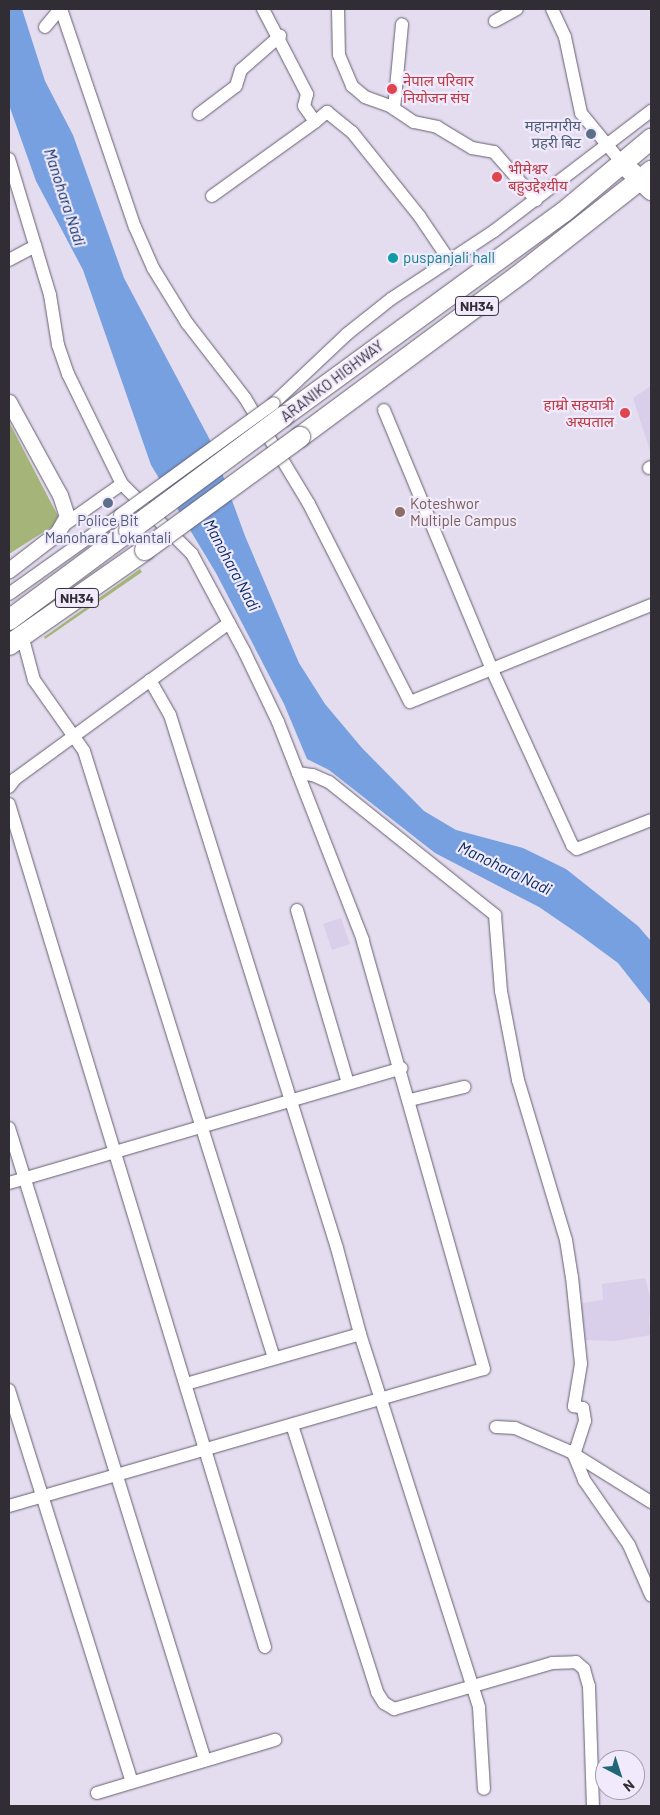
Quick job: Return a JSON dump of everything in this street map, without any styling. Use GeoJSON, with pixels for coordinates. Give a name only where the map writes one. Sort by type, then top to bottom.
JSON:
{"type":"FeatureCollection","features":[{"type":"Feature","properties":{"kind":"highway","name":"ARANIKO HIGHWAY"},"geometry":{"type":"LineString","coordinates":[[9,618],[124,523],[280,406],[307,399],[564,212],[651,139]]}},
{"type":"Feature","properties":{"kind":"highway","name":"ARANIKO HIGHWAY"},"geometry":{"type":"LineString","coordinates":[[16,640],[300,437],[648,180]]}},
{"type":"Feature","properties":{"kind":"main road"},"geometry":{"type":"LineString","coordinates":[[622,163],[648,180]]}},
{"type":"Feature","properties":{"kind":"street"},"geometry":{"type":"LineString","coordinates":[[45,27],[60,9]]}},
{"type":"Feature","properties":{"kind":"street"},"geometry":{"type":"LineString","coordinates":[[60,9],[135,227],[153,268],[187,323],[245,398],[309,504],[410,702],[651,605]]}},
{"type":"Feature","properties":{"kind":"street"},"geometry":{"type":"LineString","coordinates":[[264,9],[280,36],[294,72],[307,94],[304,106],[315,122]]}},
{"type":"Feature","properties":{"kind":"street"},"geometry":{"type":"LineString","coordinates":[[338,9],[339,55],[352,86],[365,97],[394,109],[414,122],[437,126],[472,148],[494,152],[536,200]]}},
{"type":"Feature","properties":{"kind":"street"},"geometry":{"type":"LineString","coordinates":[[495,21],[517,9]]}},
{"type":"Feature","properties":{"kind":"street"},"geometry":{"type":"LineString","coordinates":[[552,9],[565,38],[581,112],[606,146],[622,163]]}},
{"type":"Feature","properties":{"kind":"street"},"geometry":{"type":"LineString","coordinates":[[394,109],[402,24]]}},
{"type":"Feature","properties":{"kind":"street"},"geometry":{"type":"LineString","coordinates":[[199,114],[236,86],[241,70],[280,36]]}},
{"type":"Feature","properties":{"kind":"street"},"geometry":{"type":"LineString","coordinates":[[280,406],[347,334],[536,200],[651,111]]}},
{"type":"Feature","properties":{"kind":"street"},"geometry":{"type":"LineString","coordinates":[[212,196],[327,112],[352,132],[420,217],[449,260]]}},
{"type":"Feature","properties":{"kind":"street"},"geometry":{"type":"LineString","coordinates":[[9,159],[35,246],[68,374],[122,484],[192,554],[229,623],[278,722],[364,940],[402,1068],[484,1370],[9,1506]]}},
{"type":"Feature","properties":{"kind":"street"},"geometry":{"type":"LineString","coordinates":[[9,260],[35,246]]}},
{"type":"Feature","properties":{"kind":"street"},"geometry":{"type":"LineString","coordinates":[[9,402],[65,506],[64,525]]}},
{"type":"Feature","properties":{"kind":"street"},"geometry":{"type":"LineString","coordinates":[[384,410],[492,670],[572,845],[577,849],[651,820]]}},
{"type":"Feature","properties":{"kind":"street"},"geometry":{"type":"LineString","coordinates":[[9,570],[64,525],[122,484]]}},
{"type":"Feature","properties":{"kind":"street"},"geometry":{"type":"LineString","coordinates":[[9,594],[124,523]]}},
{"type":"Feature","properties":{"kind":"street"},"geometry":{"type":"LineString","coordinates":[[9,618],[16,640],[34,680],[75,735],[84,751],[117,849],[200,1128],[274,1358]]}},
{"type":"Feature","properties":{"kind":"street"},"geometry":{"type":"LineString","coordinates":[[9,788],[15,779],[229,623]]}},
{"type":"Feature","properties":{"kind":"street"},"geometry":{"type":"LineString","coordinates":[[150,680],[170,715],[336,1248],[360,1334],[471,1688],[479,1708],[484,1789]]}},
{"type":"Feature","properties":{"kind":"street"},"geometry":{"type":"LineString","coordinates":[[298,773],[313,775],[329,782],[495,915],[501,991],[518,1080],[566,1240],[572,1277],[581,1364],[574,1406],[583,1408],[585,1421],[574,1455],[584,1480],[629,1545],[651,1595]]}},
{"type":"Feature","properties":{"kind":"street"},"geometry":{"type":"LineString","coordinates":[[9,804],[265,1647]]}},
{"type":"Feature","properties":{"kind":"street"},"geometry":{"type":"LineString","coordinates":[[297,910],[348,1083]]}},
{"type":"Feature","properties":{"kind":"street"},"geometry":{"type":"LineString","coordinates":[[9,1182],[402,1068]]}},
{"type":"Feature","properties":{"kind":"street"},"geometry":{"type":"LineString","coordinates":[[410,1100],[464,1087]]}},
{"type":"Feature","properties":{"kind":"street"},"geometry":{"type":"LineString","coordinates":[[9,1128],[119,1475],[205,1760]]}},
{"type":"Feature","properties":{"kind":"street"},"geometry":{"type":"LineString","coordinates":[[186,1384],[360,1334]]}},
{"type":"Feature","properties":{"kind":"street"},"geometry":{"type":"LineString","coordinates":[[9,1390],[41,1497],[132,1782]]}},
{"type":"Feature","properties":{"kind":"street"},"geometry":{"type":"LineString","coordinates":[[292,1424],[381,1698],[394,1709],[552,1663],[576,1662],[584,1669],[589,1686],[593,1806]]}},
{"type":"Feature","properties":{"kind":"street"},"geometry":{"type":"LineString","coordinates":[[496,1427],[528,1433],[600,1467],[647,1502],[651,1502]]}},
{"type":"Feature","properties":{"kind":"street"},"geometry":{"type":"LineString","coordinates":[[96,1793],[275,1740]]}},
{"type":"Feature","properties":{"kind":"shaded area"},"geometry":{"type":"Polygon","coordinates":[[[651,386],[651,454],[633,398],[651,386]]]}},
{"type":"Feature","properties":{"kind":"shaded area"},"geometry":{"type":"Polygon","coordinates":[[[341,918],[350,944],[332,950],[323,924],[341,918]]]}},
{"type":"Feature","properties":{"kind":"shaded area"},"geometry":{"type":"Polygon","coordinates":[[[645,1278],[651,1300],[649,1321],[651,1335],[615,1341],[582,1340],[576,1304],[603,1300],[602,1284],[645,1278]]]}},
{"type":"Feature","properties":{"kind":"green space"},"geometry":{"type":"Polygon","coordinates":[[[9,422],[58,516],[53,526],[9,554],[9,422]]]}},
{"type":"Feature","properties":{"kind":"green space"},"geometry":{"type":"Polygon","coordinates":[[[140,569],[142,572],[45,639],[44,637],[140,569]]]}},
{"type":"Feature","properties":{"kind":"water","name":"Manohara Nadi"},"geometry":{"type":"Polygon","coordinates":[[[9,9],[22,9],[45,81],[73,135],[124,278],[210,440],[245,536],[299,663],[325,704],[362,748],[424,811],[456,830],[523,848],[566,869],[638,926],[651,941],[651,1005],[618,963],[580,935],[539,907],[435,853],[329,770],[307,759],[284,704],[216,573],[151,465],[83,270],[36,181],[9,105],[9,9]]]}},
{"type":"Feature","properties":{"kind":"place","name":"नेपाल परिवार नियोजन संघ"},"geometry":{"type":"Point","coordinates":[392,89]}},
{"type":"Feature","properties":{"kind":"place","name":"महानगरीय प्रहरी बिट"},"geometry":{"type":"Point","coordinates":[591,134]}},
{"type":"Feature","properties":{"kind":"place","name":"भीमेश्वर बहुउद्देश्यीय"},"geometry":{"type":"Point","coordinates":[497,177]}},
{"type":"Feature","properties":{"kind":"place","name":"puspanjali hall"},"geometry":{"type":"Point","coordinates":[393,258]}},
{"type":"Feature","properties":{"kind":"place","name":"हाम्रो सहयात्री अस्पताल"},"geometry":{"type":"Point","coordinates":[625,413]}},
{"type":"Feature","properties":{"kind":"place","name":"Police Bit Manohara Lokantali"},"geometry":{"type":"Point","coordinates":[108,503]}},
{"type":"Feature","properties":{"kind":"place","name":"Koteshwor Multiple Campus"},"geometry":{"type":"Point","coordinates":[400,512]}}]}
